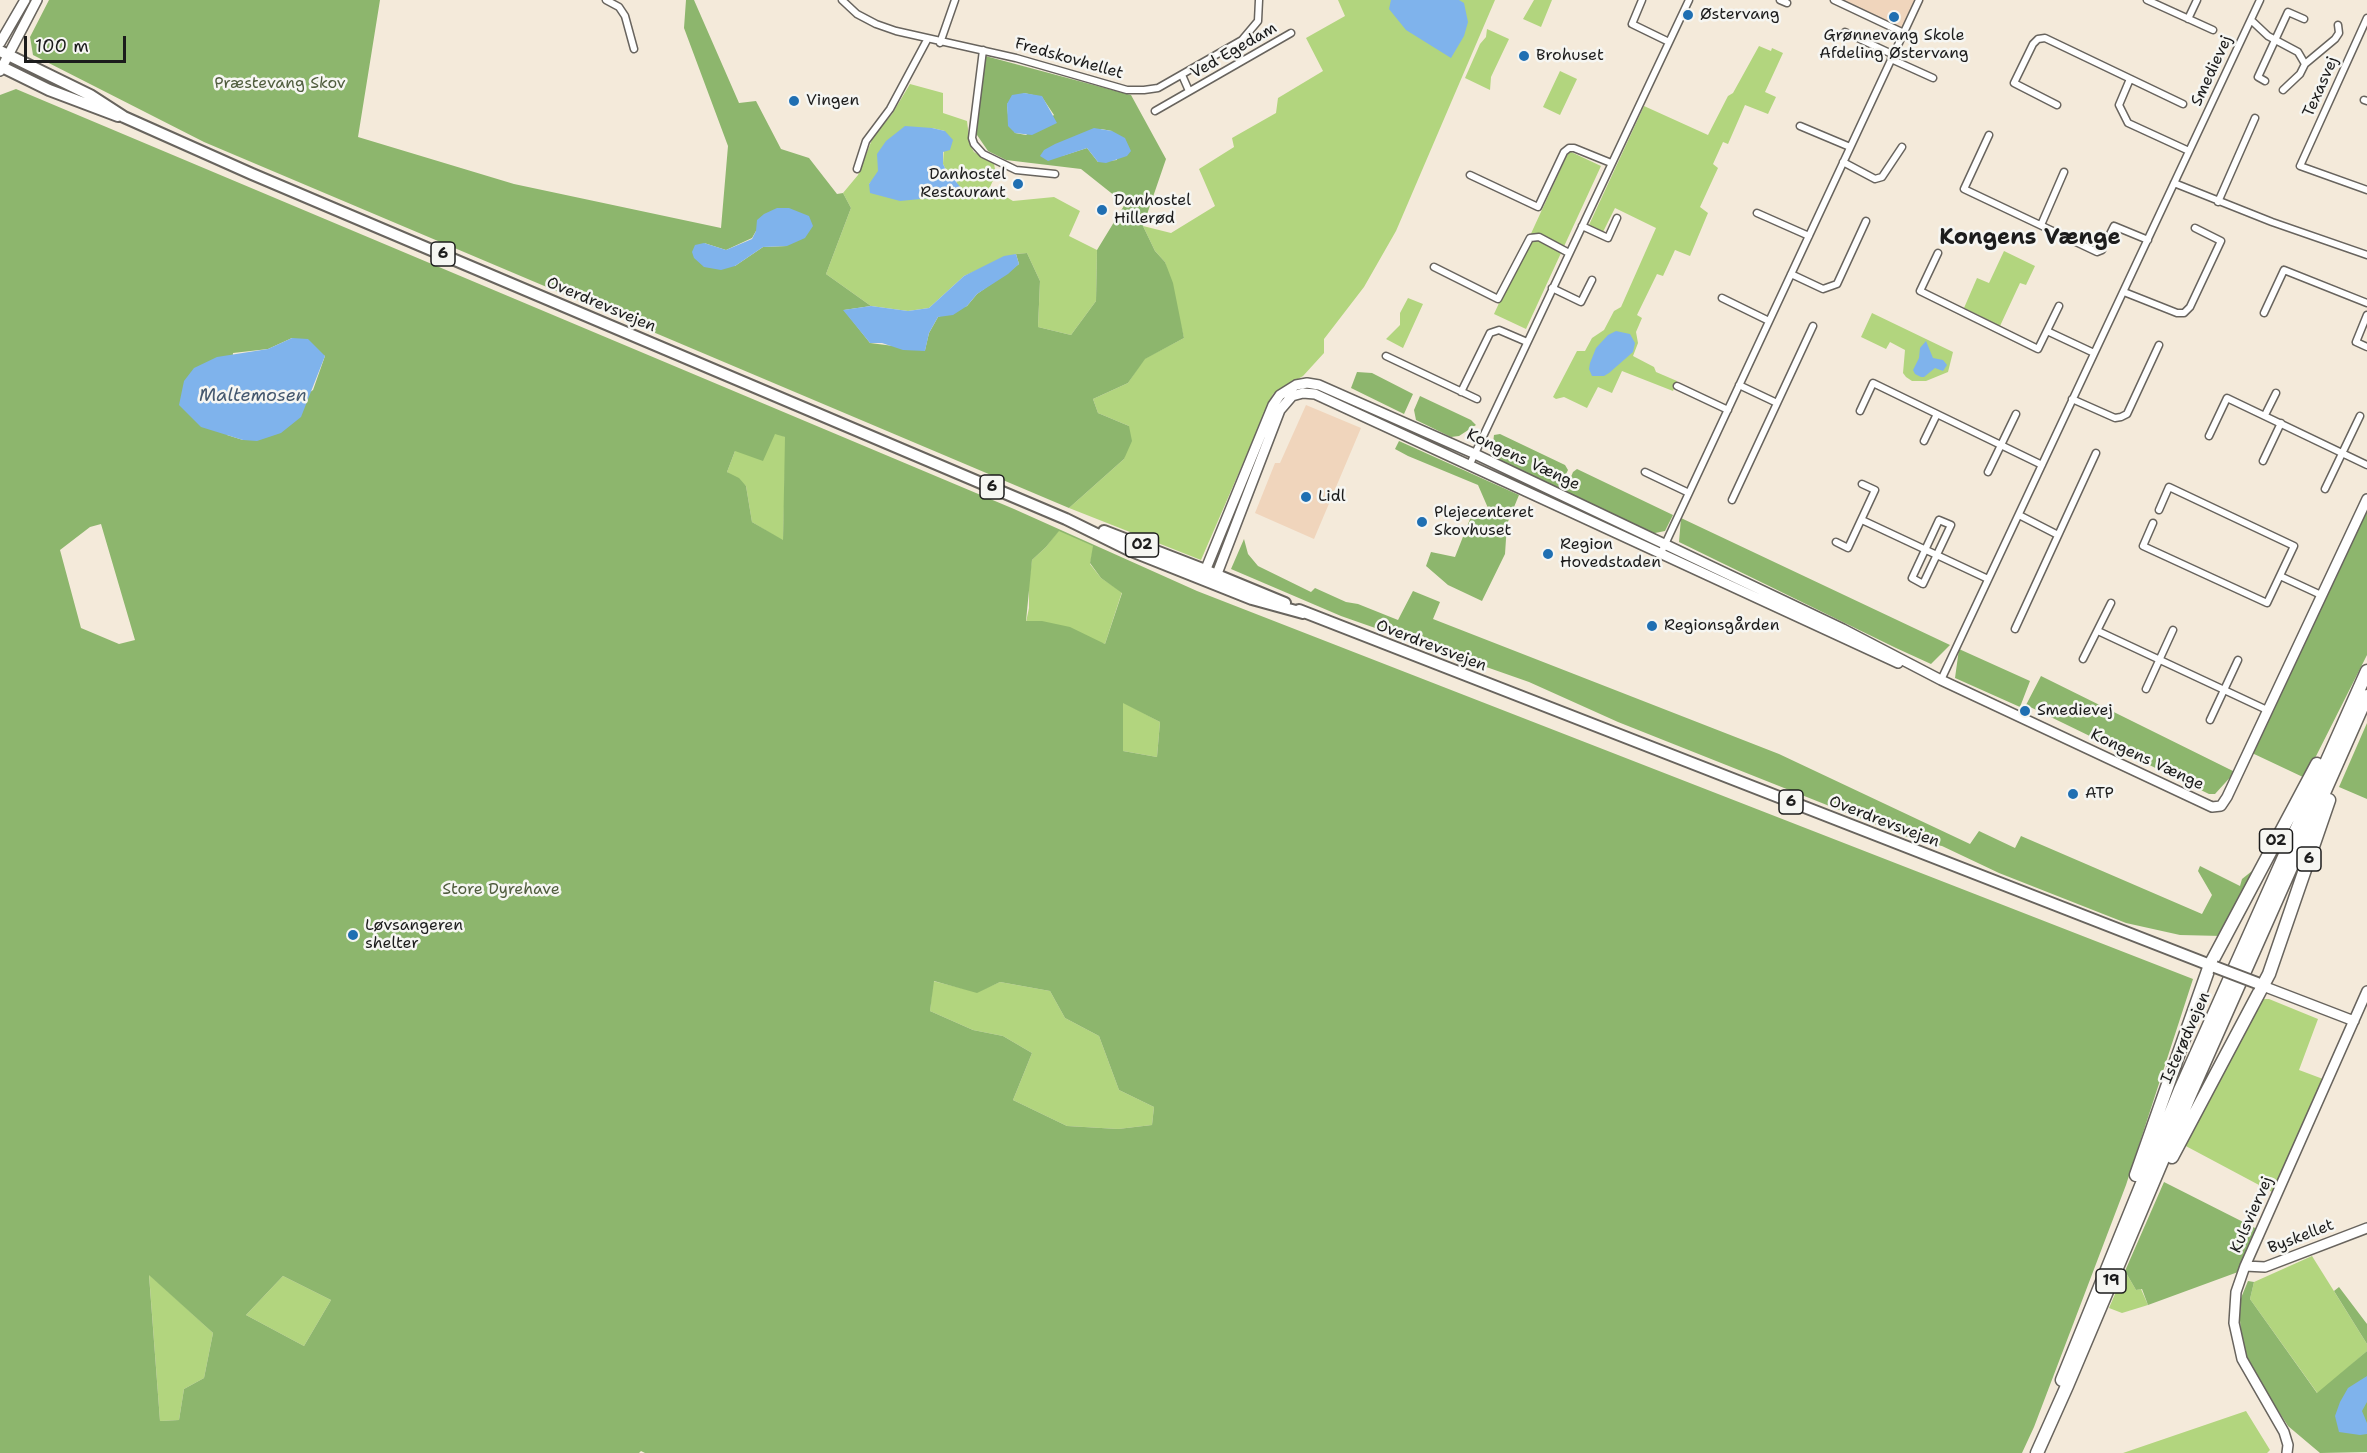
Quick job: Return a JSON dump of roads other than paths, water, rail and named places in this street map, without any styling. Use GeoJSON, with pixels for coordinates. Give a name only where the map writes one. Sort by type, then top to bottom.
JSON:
{"type":"FeatureCollection","features":[{"type":"Feature","properties":{"kind":"highway","name":"Isterødvejen"},"geometry":{"type":"LineString","coordinates":[[2037,1453],[2072,1352],[2180,1090],[2367,671]]}},
{"type":"Feature","properties":{"kind":"highway","name":"Isterødvejen"},"geometry":{"type":"LineString","coordinates":[[2048,1424],[2067,1386],[2153,1181],[2367,696]]}},
{"type":"Feature","properties":{"kind":"highway","name":"O2"},"geometry":{"type":"LineString","coordinates":[[2213,966],[2308,781],[2344,720]]}},
{"type":"Feature","properties":{"kind":"highway","name":"6"},"geometry":{"type":"LineString","coordinates":[[2260,984],[2344,762],[2351,731]]}},
{"type":"Feature","properties":{"kind":"highway"},"geometry":{"type":"LineString","coordinates":[[2128,1214],[2133,1186],[2213,966]]}},
{"type":"Feature","properties":{"kind":"highway"},"geometry":{"type":"LineString","coordinates":[[2153,1181],[2168,1164],[2260,984]]}},
{"type":"Feature","properties":{"kind":"main road","name":"Overdrevsvejen"},"geometry":{"type":"LineString","coordinates":[[4,53],[90,95],[124,117],[252,174],[1066,519],[1132,541],[1252,600],[1303,613],[2260,984]]}},
{"type":"Feature","properties":{"kind":"main road","name":"Overdrevsvejen"},"geometry":{"type":"LineString","coordinates":[[1,68],[49,90],[124,117]]}},
{"type":"Feature","properties":{"kind":"street"},"geometry":{"type":"LineString","coordinates":[[0,43],[25,0]]}},
{"type":"Feature","properties":{"kind":"street"},"geometry":{"type":"LineString","coordinates":[[1,68],[4,53],[37,0]]}},
{"type":"Feature","properties":{"kind":"street"},"geometry":{"type":"LineString","coordinates":[[606,0],[619,7],[625,16],[634,49]]}},
{"type":"Feature","properties":{"kind":"street","name":"Fredskovhellet"},"geometry":{"type":"LineString","coordinates":[[842,0],[857,14],[876,24],[927,40],[983,50],[1127,90],[1158,87],[1242,40],[1250,33],[1259,15],[1259,0]]}},
{"type":"Feature","properties":{"kind":"street"},"geometry":{"type":"LineString","coordinates":[[940,43],[955,0]]}},
{"type":"Feature","properties":{"kind":"street"},"geometry":{"type":"LineString","coordinates":[[1642,0],[1632,24],[1669,42]]}},
{"type":"Feature","properties":{"kind":"street"},"geometry":{"type":"LineString","coordinates":[[1470,464],[1689,0]]}},
{"type":"Feature","properties":{"kind":"street"},"geometry":{"type":"LineString","coordinates":[[1779,0],[1787,3]]}},
{"type":"Feature","properties":{"kind":"street"},"geometry":{"type":"LineString","coordinates":[[1834,0],[1904,33]]}},
{"type":"Feature","properties":{"kind":"street"},"geometry":{"type":"LineString","coordinates":[[1660,555],[1919,0]]}},
{"type":"Feature","properties":{"kind":"street","name":"Smedievej"},"geometry":{"type":"LineString","coordinates":[[2147,0],[2213,30]]}},
{"type":"Feature","properties":{"kind":"street"},"geometry":{"type":"LineString","coordinates":[[2188,19],[2197,0]]}},
{"type":"Feature","properties":{"kind":"street","name":"Smedievej"},"geometry":{"type":"LineString","coordinates":[[1941,680],[2259,0]]}},
{"type":"Feature","properties":{"kind":"street"},"geometry":{"type":"LineString","coordinates":[[2265,81],[2258,77],[2288,12],[2304,19]]}},
{"type":"Feature","properties":{"kind":"street","name":"Texasvej"},"geometry":{"type":"LineString","coordinates":[[2367,18],[2300,166],[2367,190]]}},
{"type":"Feature","properties":{"kind":"street"},"geometry":{"type":"LineString","coordinates":[[2251,20],[2274,40],[2298,52],[2305,64]]}},
{"type":"Feature","properties":{"kind":"street"},"geometry":{"type":"LineString","coordinates":[[2283,90],[2300,74],[2305,64],[2335,39],[2339,33],[2338,26]]}},
{"type":"Feature","properties":{"kind":"street"},"geometry":{"type":"LineString","coordinates":[[1845,32],[1933,78]]}},
{"type":"Feature","properties":{"kind":"street","name":"Ved Egedam"},"geometry":{"type":"LineString","coordinates":[[1155,111],[1291,33]]}},
{"type":"Feature","properties":{"kind":"street","name":"Smedievej"},"geometry":{"type":"LineString","coordinates":[[2057,105],[2014,83],[2033,44],[2038,39],[2045,38],[2183,104]]}},
{"type":"Feature","properties":{"kind":"street"},"geometry":{"type":"LineString","coordinates":[[857,169],[866,141],[890,109],[927,40]]}},
{"type":"Feature","properties":{"kind":"street"},"geometry":{"type":"LineString","coordinates":[[983,50],[972,138],[974,144],[983,154],[1016,170],[1055,174]]}},
{"type":"Feature","properties":{"kind":"street","name":"Ved Egedam"},"geometry":{"type":"LineString","coordinates":[[1182,75],[1190,91]]}},
{"type":"Feature","properties":{"kind":"street"},"geometry":{"type":"LineString","coordinates":[[2130,79],[2119,105],[2128,123],[2189,151]]}},
{"type":"Feature","properties":{"kind":"street"},"geometry":{"type":"LineString","coordinates":[[2218,202],[2255,118]]}},
{"type":"Feature","properties":{"kind":"street"},"geometry":{"type":"LineString","coordinates":[[1800,126],[1850,147]]}},
{"type":"Feature","properties":{"kind":"street"},"geometry":{"type":"LineString","coordinates":[[1989,135],[1964,189],[2097,252],[2102,250],[2114,226],[2148,240]]}},
{"type":"Feature","properties":{"kind":"street"},"geometry":{"type":"LineString","coordinates":[[1843,162],[1875,179],[1882,177],[1902,147]]}},
{"type":"Feature","properties":{"kind":"street"},"geometry":{"type":"LineString","coordinates":[[1470,175],[1538,207],[1564,152],[1569,148],[1575,148],[1611,164]]}},
{"type":"Feature","properties":{"kind":"street"},"geometry":{"type":"LineString","coordinates":[[2041,225],[2064,172]]}},
{"type":"Feature","properties":{"kind":"street"},"geometry":{"type":"LineString","coordinates":[[2174,183],[2218,202],[2367,255]]}},
{"type":"Feature","properties":{"kind":"street"},"geometry":{"type":"LineString","coordinates":[[1756,213],[1809,236]]}},
{"type":"Feature","properties":{"kind":"street"},"geometry":{"type":"LineString","coordinates":[[1582,226],[1608,238],[1617,218]]}},
{"type":"Feature","properties":{"kind":"street"},"geometry":{"type":"LineString","coordinates":[[1791,274],[1823,290],[1837,284],[1866,221]]}},
{"type":"Feature","properties":{"kind":"street"},"geometry":{"type":"LineString","coordinates":[[2124,292],[2177,313],[2184,313],[2190,307],[2222,241],[2194,228]]}},
{"type":"Feature","properties":{"kind":"street"},"geometry":{"type":"LineString","coordinates":[[1434,267],[1498,298],[1530,238],[1539,237],[1569,253]]}},
{"type":"Feature","properties":{"kind":"street"},"geometry":{"type":"LineString","coordinates":[[1938,253],[1920,291],[2038,349],[2060,306]]}},
{"type":"Feature","properties":{"kind":"street"},"geometry":{"type":"LineString","coordinates":[[2264,313],[2283,270],[2367,303]]}},
{"type":"Feature","properties":{"kind":"street"},"geometry":{"type":"LineString","coordinates":[[1552,288],[1581,302],[1592,280]]}},
{"type":"Feature","properties":{"kind":"street"},"geometry":{"type":"LineString","coordinates":[[1722,298],[1769,321]]}},
{"type":"Feature","properties":{"kind":"street"},"geometry":{"type":"LineString","coordinates":[[2367,315],[2356,342],[2367,347]]}},
{"type":"Feature","properties":{"kind":"street"},"geometry":{"type":"LineString","coordinates":[[1732,500],[1813,326]]}},
{"type":"Feature","properties":{"kind":"street"},"geometry":{"type":"LineString","coordinates":[[1461,392],[1490,333],[1499,330],[1527,342]]}},
{"type":"Feature","properties":{"kind":"street"},"geometry":{"type":"LineString","coordinates":[[2047,330],[2094,353]]}},
{"type":"Feature","properties":{"kind":"street"},"geometry":{"type":"LineString","coordinates":[[2072,399],[2115,418],[2127,414],[2159,345]]}},
{"type":"Feature","properties":{"kind":"street"},"geometry":{"type":"LineString","coordinates":[[1386,356],[1477,399]]}},
{"type":"Feature","properties":{"kind":"street","name":"Kongens Vænge"},"geometry":{"type":"LineString","coordinates":[[1204,575],[1273,405],[1280,395],[1296,385],[1307,383],[1338,392],[1475,454],[1852,633],[1941,680],[2212,807],[2221,806],[2227,797],[2367,499]]}},
{"type":"Feature","properties":{"kind":"street"},"geometry":{"type":"LineString","coordinates":[[1860,411],[1873,383],[2042,465]]}},
{"type":"Feature","properties":{"kind":"street"},"geometry":{"type":"LineString","coordinates":[[1739,385],[1777,403]]}},
{"type":"Feature","properties":{"kind":"street"},"geometry":{"type":"LineString","coordinates":[[1677,386],[1728,410]]}},
{"type":"Feature","properties":{"kind":"street","name":"Kongens Vænge"},"geometry":{"type":"LineString","coordinates":[[1215,580],[1280,410],[1292,396],[1303,393],[1315,394],[1877,654],[1931,675]]}},
{"type":"Feature","properties":{"kind":"street"},"geometry":{"type":"LineString","coordinates":[[2265,416],[2276,393]]}},
{"type":"Feature","properties":{"kind":"street"},"geometry":{"type":"LineString","coordinates":[[2209,436],[2228,398],[2367,465]]}},
{"type":"Feature","properties":{"kind":"street"},"geometry":{"type":"LineString","coordinates":[[1924,441],[1937,414]]}},
{"type":"Feature","properties":{"kind":"street"},"geometry":{"type":"LineString","coordinates":[[1988,472],[2016,414]]}},
{"type":"Feature","properties":{"kind":"street"},"geometry":{"type":"LineString","coordinates":[[2325,489],[2360,416]]}},
{"type":"Feature","properties":{"kind":"street"},"geometry":{"type":"LineString","coordinates":[[2263,461],[2281,423]]}},
{"type":"Feature","properties":{"kind":"street"},"geometry":{"type":"LineString","coordinates":[[2014,629],[2096,453]]}},
{"type":"Feature","properties":{"kind":"street"},"geometry":{"type":"LineString","coordinates":[[1645,472],[1689,493]]}},
{"type":"Feature","properties":{"kind":"street"},"geometry":{"type":"LineString","coordinates":[[1836,542],[1848,548],[1862,520],[1875,490],[1862,484]]}},
{"type":"Feature","properties":{"kind":"street"},"geometry":{"type":"LineString","coordinates":[[2153,523],[2143,546],[2267,603],[2294,546],[2169,487],[2159,510]]}},
{"type":"Feature","properties":{"kind":"street"},"geometry":{"type":"LineString","coordinates":[[2019,515],[2058,535]]}},
{"type":"Feature","properties":{"kind":"street"},"geometry":{"type":"LineString","coordinates":[[1862,520],[1988,579]]}},
{"type":"Feature","properties":{"kind":"street"},"geometry":{"type":"LineString","coordinates":[[1939,520],[1950,525],[1923,584],[1912,578],[1925,550],[1939,520]]}},
{"type":"Feature","properties":{"kind":"street"},"geometry":{"type":"LineString","coordinates":[[2280,576],[2321,595]]}},
{"type":"Feature","properties":{"kind":"street"},"geometry":{"type":"LineString","coordinates":[[2084,659],[2111,603]]}},
{"type":"Feature","properties":{"kind":"street"},"geometry":{"type":"LineString","coordinates":[[2146,689],[2173,630]]}},
{"type":"Feature","properties":{"kind":"street"},"geometry":{"type":"LineString","coordinates":[[2098,631],[2267,710]]}},
{"type":"Feature","properties":{"kind":"street"},"geometry":{"type":"LineString","coordinates":[[2210,720],[2238,660]]}},
{"type":"Feature","properties":{"kind":"street","name":"Overdrevsvejen"},"geometry":{"type":"LineString","coordinates":[[2260,984],[2354,1021]]}},
{"type":"Feature","properties":{"kind":"street","name":"Kulsviervej"},"geometry":{"type":"LineString","coordinates":[[2287,1453],[2288,1445],[2284,1432],[2251,1378],[2236,1342],[2234,1306],[2236,1292],[2245,1266],[2367,991]]}},
{"type":"Feature","properties":{"kind":"street","name":"Byskellet"},"geometry":{"type":"LineString","coordinates":[[2245,1266],[2265,1267],[2367,1228]]}},
{"type":"Feature","properties":{"kind":"water"},"geometry":{"type":"Polygon","coordinates":[[[1391,0],[1459,0],[1464,3],[1468,22],[1464,36],[1451,58],[1406,30],[1389,9],[1391,0]]]}},
{"type":"Feature","properties":{"kind":"water"},"geometry":{"type":"Polygon","coordinates":[[[1024,93],[1042,96],[1057,123],[1032,135],[1015,133],[1008,126],[1007,104],[1012,95],[1024,93]]]}},
{"type":"Feature","properties":{"kind":"water"},"geometry":{"type":"Polygon","coordinates":[[[905,126],[945,131],[953,140],[950,150],[943,152],[943,164],[963,190],[961,195],[900,201],[870,193],[869,184],[878,171],[877,154],[886,141],[905,126]]]}},
{"type":"Feature","properties":{"kind":"water"},"geometry":{"type":"Polygon","coordinates":[[[1094,128],[1112,131],[1125,138],[1131,151],[1127,156],[1106,163],[1098,162],[1087,148],[1048,161],[1040,156],[1044,150],[1055,144],[1094,128]]]}},
{"type":"Feature","properties":{"kind":"water"},"geometry":{"type":"Polygon","coordinates":[[[777,208],[789,208],[809,216],[813,226],[805,238],[787,246],[763,247],[735,266],[721,270],[704,267],[694,258],[692,252],[695,245],[704,243],[726,250],[752,239],[756,231],[757,220],[777,208]]]}},
{"type":"Feature","properties":{"kind":"water"},"geometry":{"type":"Polygon","coordinates":[[[1016,254],[1019,264],[1008,274],[977,294],[967,306],[953,315],[938,317],[929,333],[925,351],[903,350],[882,343],[870,343],[843,310],[871,306],[908,311],[929,308],[964,276],[1004,256],[1016,254]]]}},
{"type":"Feature","properties":{"kind":"water"},"geometry":{"type":"Polygon","coordinates":[[[1616,331],[1630,334],[1635,343],[1633,352],[1604,376],[1592,376],[1589,369],[1596,348],[1608,335],[1616,331]]]}},
{"type":"Feature","properties":{"kind":"water","name":"Maltemosen"},"geometry":{"type":"Polygon","coordinates":[[[292,338],[308,339],[325,356],[301,417],[281,433],[257,441],[243,440],[201,427],[179,405],[184,381],[194,368],[217,357],[268,349],[292,338]]]}},
{"type":"Feature","properties":{"kind":"water"},"geometry":{"type":"Polygon","coordinates":[[[1926,341],[1933,358],[1943,360],[1947,365],[1943,371],[1935,368],[1921,377],[1913,370],[1919,358],[1920,348],[1926,341]]]}},
{"type":"Feature","properties":{"kind":"water"},"geometry":{"type":"Polygon","coordinates":[[[2367,1376],[2367,1402],[2362,1411],[2367,1423],[2367,1434],[2339,1432],[2335,1416],[2340,1402],[2348,1388],[2367,1376]]]}},
{"type":"Feature","properties":{"kind":"place","name":"Østervang"},"geometry":{"type":"Point","coordinates":[1688,15]}},
{"type":"Feature","properties":{"kind":"place","name":"Grønnevang Skole Afdeling Østervang"},"geometry":{"type":"Point","coordinates":[1894,17]}},
{"type":"Feature","properties":{"kind":"place","name":"Brohuset"},"geometry":{"type":"Point","coordinates":[1524,56]}},
{"type":"Feature","properties":{"kind":"place","name":"Vingen"},"geometry":{"type":"Point","coordinates":[794,101]}},
{"type":"Feature","properties":{"kind":"place","name":"Danhostel Restaurant"},"geometry":{"type":"Point","coordinates":[1018,184]}},
{"type":"Feature","properties":{"kind":"place","name":"Danhostel Hillerød"},"geometry":{"type":"Point","coordinates":[1102,210]}},
{"type":"Feature","properties":{"kind":"place","name":"Lidl"},"geometry":{"type":"Point","coordinates":[1306,497]}},
{"type":"Feature","properties":{"kind":"place","name":"Plejecenteret Skovhuset"},"geometry":{"type":"Point","coordinates":[1422,522]}},
{"type":"Feature","properties":{"kind":"place","name":"Region Hovedstaden"},"geometry":{"type":"Point","coordinates":[1548,554]}},
{"type":"Feature","properties":{"kind":"place","name":"Regionsgården"},"geometry":{"type":"Point","coordinates":[1652,626]}},
{"type":"Feature","properties":{"kind":"place","name":"Smedievej"},"geometry":{"type":"Point","coordinates":[2025,711]}},
{"type":"Feature","properties":{"kind":"place","name":"ATP"},"geometry":{"type":"Point","coordinates":[2073,794]}},
{"type":"Feature","properties":{"kind":"place","name":"Løvsangeren shelter"},"geometry":{"type":"Point","coordinates":[353,935]}},
{"type":"Feature","properties":{"kind":"district","name":"Kongens Vænge"},"geometry":{"type":"Point","coordinates":[2030,238]}},
{"type":"Feature","properties":{"kind":"park label","name":"Præstevang Skov"},"geometry":{"type":"Point","coordinates":[280,84]}},
{"type":"Feature","properties":{"kind":"park label","name":"Store Dyrehave"},"geometry":{"type":"Point","coordinates":[501,890]}}]}
